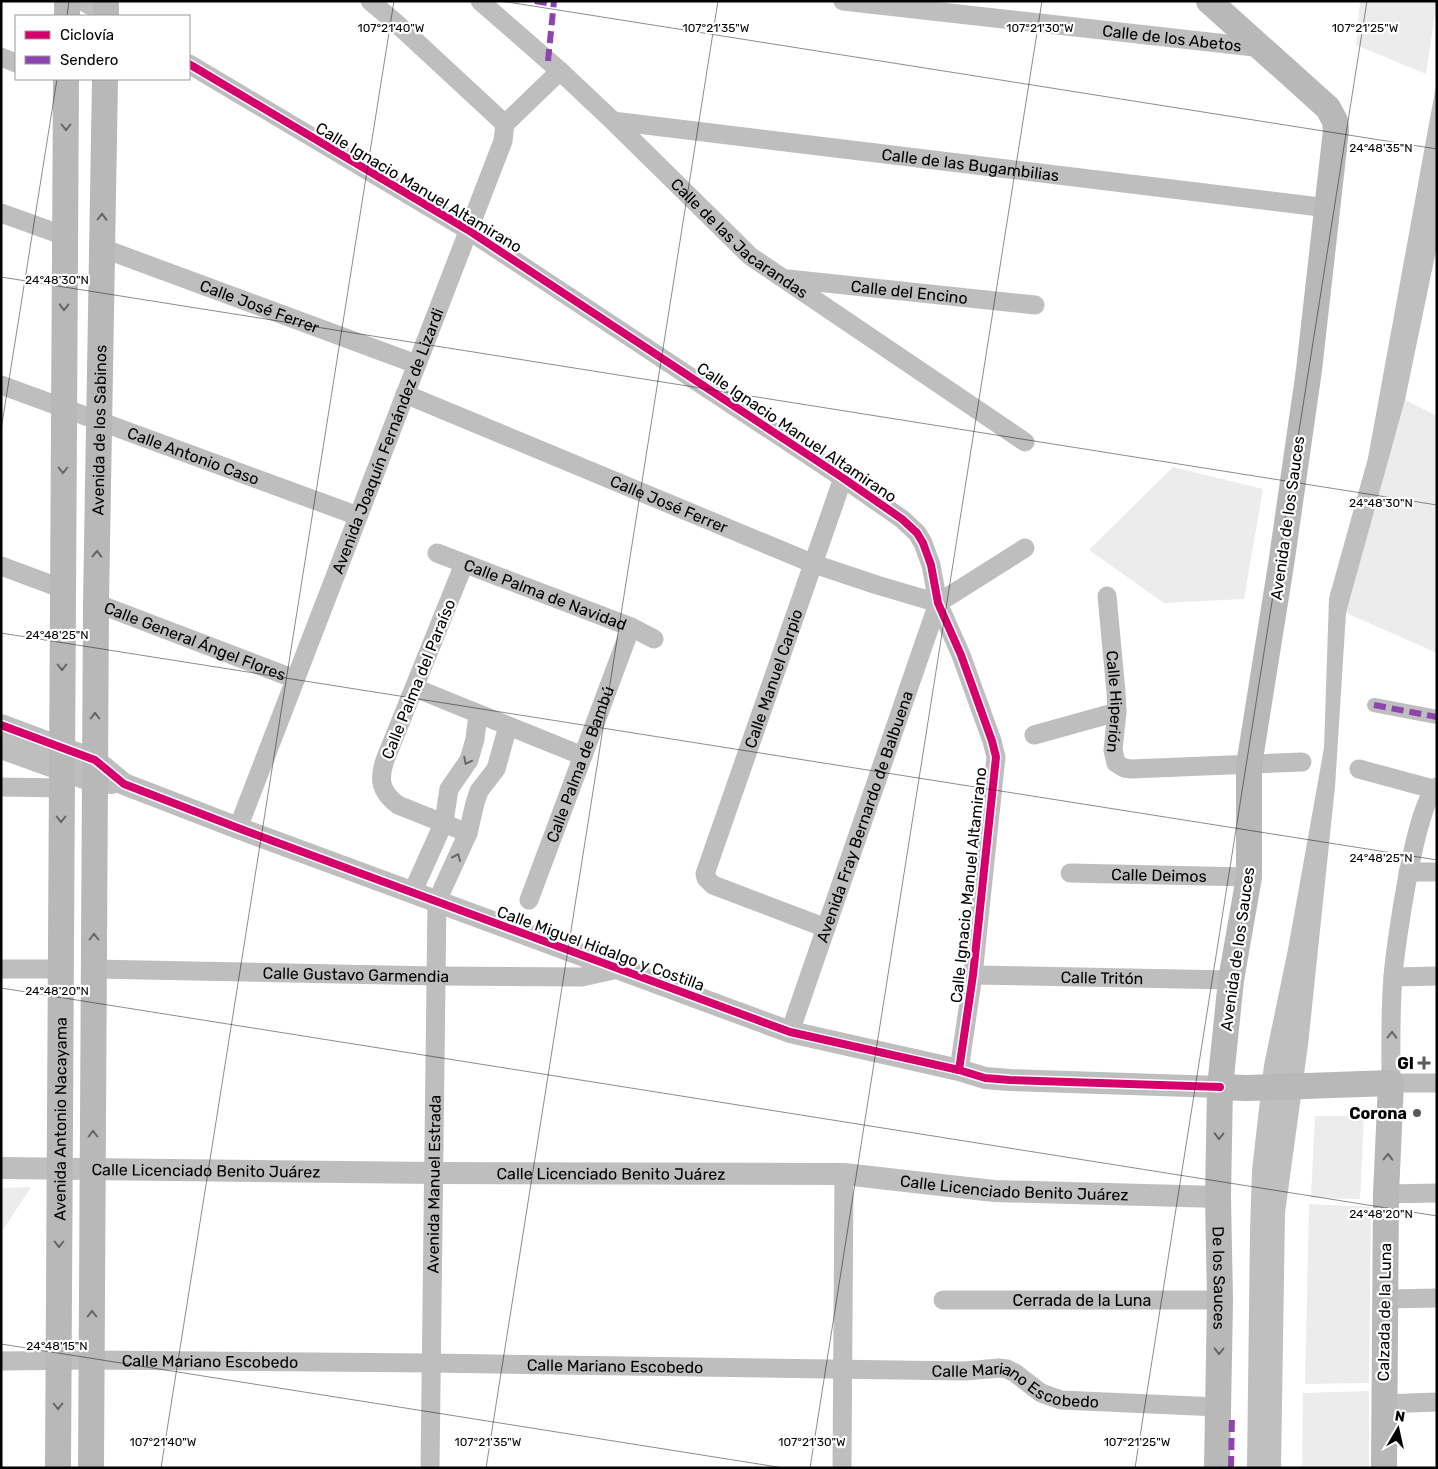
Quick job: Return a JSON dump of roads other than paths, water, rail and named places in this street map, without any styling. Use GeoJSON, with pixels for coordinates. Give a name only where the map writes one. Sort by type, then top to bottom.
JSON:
{"type":"FeatureCollection","features":[{"type":"Feature","properties":{"kind":"main road"},"geometry":{"type":"LineString","coordinates":[[67,1],[67,15]]}},
{"type":"Feature","properties":{"kind":"main road","name":"Avenida de los Sauces"},"geometry":{"type":"LineString","coordinates":[[1209,1],[1328,108],[1333,116],[1336,130],[1309,370],[1250,765],[1249,877],[1231,980],[1220,1087]]}},
{"type":"Feature","properties":{"kind":"main road"},"geometry":{"type":"LineString","coordinates":[[62,768],[65,236],[63,80]]}},
{"type":"Feature","properties":{"kind":"main road","name":"Avenida de los Sabinos"},"geometry":{"type":"LineString","coordinates":[[95,771],[98,421],[105,80]]}},
{"type":"Feature","properties":{"kind":"main road","name":"Avenida Antonio Nacayama"},"geometry":{"type":"LineString","coordinates":[[58,1468],[62,768]]}},
{"type":"Feature","properties":{"kind":"main road","name":"Avenida Antonio Nacayama"},"geometry":{"type":"LineString","coordinates":[[91,1468],[95,771]]}},
{"type":"Feature","properties":{"kind":"main road","name":"Calle Miguel Hidalgo y Costilla"},"geometry":{"type":"LineString","coordinates":[[1220,1087],[1391,1084]]}},
{"type":"Feature","properties":{"kind":"main road","name":"Calzada de la Luna"},"geometry":{"type":"LineString","coordinates":[[1384,1468],[1386,1194],[1391,1084]]}},
{"type":"Feature","properties":{"kind":"main road","name":"De los Sauces"},"geometry":{"type":"LineString","coordinates":[[1217,1468],[1220,1300],[1218,1197],[1220,1087]]}},
{"type":"Feature","properties":{"kind":"street"},"geometry":{"type":"LineString","coordinates":[[82,1],[107,12]]}},
{"type":"Feature","properties":{"kind":"street"},"geometry":{"type":"LineString","coordinates":[[370,1],[505,124],[560,71]]}},
{"type":"Feature","properties":{"kind":"street","name":"Calle de las Jacarandas"},"geometry":{"type":"LineString","coordinates":[[480,1],[560,71],[613,121],[750,256],[1026,442]]}},
{"type":"Feature","properties":{"kind":"street","name":"Calle de los Abetos"},"geometry":{"type":"LineString","coordinates":[[843,1],[1263,48]]}},
{"type":"Feature","properties":{"kind":"street"},"geometry":{"type":"LineString","coordinates":[[1,57],[15,63]]}},
{"type":"Feature","properties":{"kind":"street","name":"Calle Ignacio Manuel Altamirano"},"geometry":{"type":"LineString","coordinates":[[190,65],[468,230],[842,478],[902,519],[917,533],[928,554],[938,602],[961,655],[996,757],[973,975],[958,1070]]}},
{"type":"Feature","properties":{"kind":"street","name":"Calle de las Bugambilias"},"geometry":{"type":"LineString","coordinates":[[613,121],[1328,208]]}},
{"type":"Feature","properties":{"kind":"street","name":"Avenida Joaquín Fernández de Lizardi"},"geometry":{"type":"LineString","coordinates":[[238,828],[502,141],[505,124]]}},
{"type":"Feature","properties":{"kind":"street"},"geometry":{"type":"LineString","coordinates":[[1,212],[65,236]]}},
{"type":"Feature","properties":{"kind":"street","name":"Calle José Ferrer"},"geometry":{"type":"LineString","coordinates":[[102,248],[416,364]]}},
{"type":"Feature","properties":{"kind":"street","name":"Calle del Encino"},"geometry":{"type":"LineString","coordinates":[[784,278],[1035,305]]}},
{"type":"Feature","properties":{"kind":"street","name":"Calle Antonio Caso"},"geometry":{"type":"LineString","coordinates":[[1,385],[358,516]]}},
{"type":"Feature","properties":{"kind":"street","name":"Calle José Ferrer"},"geometry":{"type":"LineString","coordinates":[[405,394],[814,564],[877,585],[938,602]]}},
{"type":"Feature","properties":{"kind":"street","name":"Calle Manuel Carpio"},"geometry":{"type":"LineString","coordinates":[[826,928],[713,885],[706,878],[705,874],[814,564],[842,478]]}},
{"type":"Feature","properties":{"kind":"street"},"geometry":{"type":"LineString","coordinates":[[938,602],[1025,548]]}},
{"type":"Feature","properties":{"kind":"street","name":"Calle Palma de Navidad"},"geometry":{"type":"LineString","coordinates":[[437,553],[631,627],[654,639]]}},
{"type":"Feature","properties":{"kind":"street","name":"Calle Palma del Paraíso"},"geometry":{"type":"LineString","coordinates":[[464,564],[385,760],[381,776],[382,784],[389,798],[398,805],[468,833]]}},
{"type":"Feature","properties":{"kind":"street"},"geometry":{"type":"LineString","coordinates":[[1,566],[62,589]]}},
{"type":"Feature","properties":{"kind":"street","name":"Calle Hiperión"},"geometry":{"type":"LineString","coordinates":[[1107,596],[1117,712],[1113,754],[1116,762],[1124,768],[1131,769],[1250,765]]}},
{"type":"Feature","properties":{"kind":"street","name":"Avenida Fray Bernardo de Balbuena"},"geometry":{"type":"LineString","coordinates":[[790,1032],[938,602]]}},
{"type":"Feature","properties":{"kind":"street","name":"Calle General Ángel Flores"},"geometry":{"type":"LineString","coordinates":[[96,603],[295,679]]}},
{"type":"Feature","properties":{"kind":"street","name":"Calle Palma de Bambú"},"geometry":{"type":"LineString","coordinates":[[529,900],[631,627]]}},
{"type":"Feature","properties":{"kind":"street"},"geometry":{"type":"LineString","coordinates":[[415,688],[583,756]]}},
{"type":"Feature","properties":{"kind":"street"},"geometry":{"type":"LineString","coordinates":[[1374,705],[1437,717]]}},
{"type":"Feature","properties":{"kind":"street"},"geometry":{"type":"LineString","coordinates":[[1034,735],[1117,712]]}},
{"type":"Feature","properties":{"kind":"street"},"geometry":{"type":"LineString","coordinates":[[413,891],[444,822],[449,789],[465,766],[472,750],[478,714]]}},
{"type":"Feature","properties":{"kind":"street","name":"Calle Miguel Hidalgo y Costilla"},"geometry":{"type":"LineString","coordinates":[[1,725],[62,768]]}},
{"type":"Feature","properties":{"kind":"street"},"geometry":{"type":"LineString","coordinates":[[437,901],[468,833],[479,791],[496,769],[508,726]]}},
{"type":"Feature","properties":{"kind":"street","name":"Calle Miguel Hidalgo y Costilla"},"geometry":{"type":"LineString","coordinates":[[1,748],[62,768],[95,771],[238,828],[413,891],[790,1032],[958,1070],[985,1078],[1220,1087]]}},
{"type":"Feature","properties":{"kind":"street"},"geometry":{"type":"LineString","coordinates":[[1250,765],[1302,762]]}},
{"type":"Feature","properties":{"kind":"street"},"geometry":{"type":"LineString","coordinates":[[1,787],[62,768]]}},
{"type":"Feature","properties":{"kind":"street"},"geometry":{"type":"LineString","coordinates":[[1359,770],[1436,788]]}},
{"type":"Feature","properties":{"kind":"street","name":"Calzada de la Luna"},"geometry":{"type":"LineString","coordinates":[[1391,1084],[1393,977],[1408,872],[1423,810],[1436,788]]}},
{"type":"Feature","properties":{"kind":"street"},"geometry":{"type":"LineString","coordinates":[[1408,872],[1437,872]]}},
{"type":"Feature","properties":{"kind":"street","name":"Calle Deimos"},"geometry":{"type":"LineString","coordinates":[[1070,873],[1249,877]]}},
{"type":"Feature","properties":{"kind":"street","name":"Avenida Manuel Estrada"},"geometry":{"type":"LineString","coordinates":[[430,1468],[437,901]]}},
{"type":"Feature","properties":{"kind":"street"},"geometry":{"type":"LineString","coordinates":[[1,969],[60,969]]}},
{"type":"Feature","properties":{"kind":"street","name":"Calle Gustavo Garmendia"},"geometry":{"type":"LineString","coordinates":[[94,969],[582,977],[618,969]]}},
{"type":"Feature","properties":{"kind":"street","name":"Calle Tritón"},"geometry":{"type":"LineString","coordinates":[[973,975],[1231,980]]}},
{"type":"Feature","properties":{"kind":"street"},"geometry":{"type":"LineString","coordinates":[[1393,977],[1437,976]]}},
{"type":"Feature","properties":{"kind":"street","name":"Calle Miguel Hidalgo y Costilla"},"geometry":{"type":"LineString","coordinates":[[1391,1084],[1437,1083]]}},
{"type":"Feature","properties":{"kind":"street","name":"Calle Licenciado Benito Juárez"},"geometry":{"type":"LineString","coordinates":[[1,1168],[434,1174],[844,1174],[994,1191],[1218,1197]]}},
{"type":"Feature","properties":{"kind":"street"},"geometry":{"type":"LineString","coordinates":[[842,1468],[844,1174]]}},
{"type":"Feature","properties":{"kind":"street"},"geometry":{"type":"LineString","coordinates":[[1386,1194],[1437,1193]]}},
{"type":"Feature","properties":{"kind":"street"},"geometry":{"type":"LineString","coordinates":[[1385,1299],[1437,1298]]}},
{"type":"Feature","properties":{"kind":"street","name":"Cerrada de la Luna"},"geometry":{"type":"LineString","coordinates":[[943,1300],[1220,1300]]}},
{"type":"Feature","properties":{"kind":"street","name":"Calle Mariano Escobedo"},"geometry":{"type":"LineString","coordinates":[[1,1361],[431,1363],[965,1371],[999,1368],[1015,1373],[1040,1393],[1061,1400],[1218,1407]]}},
{"type":"Feature","properties":{"kind":"street"},"geometry":{"type":"LineString","coordinates":[[1383,1404],[1437,1402]]}},
{"type":"Feature","properties":{"kind":"place","name":"GI"},"geometry":{"type":"Point","coordinates":[1424,1063]}},
{"type":"Feature","properties":{"kind":"place","name":"Corona"},"geometry":{"type":"Point","coordinates":[1417,1113]}}]}
